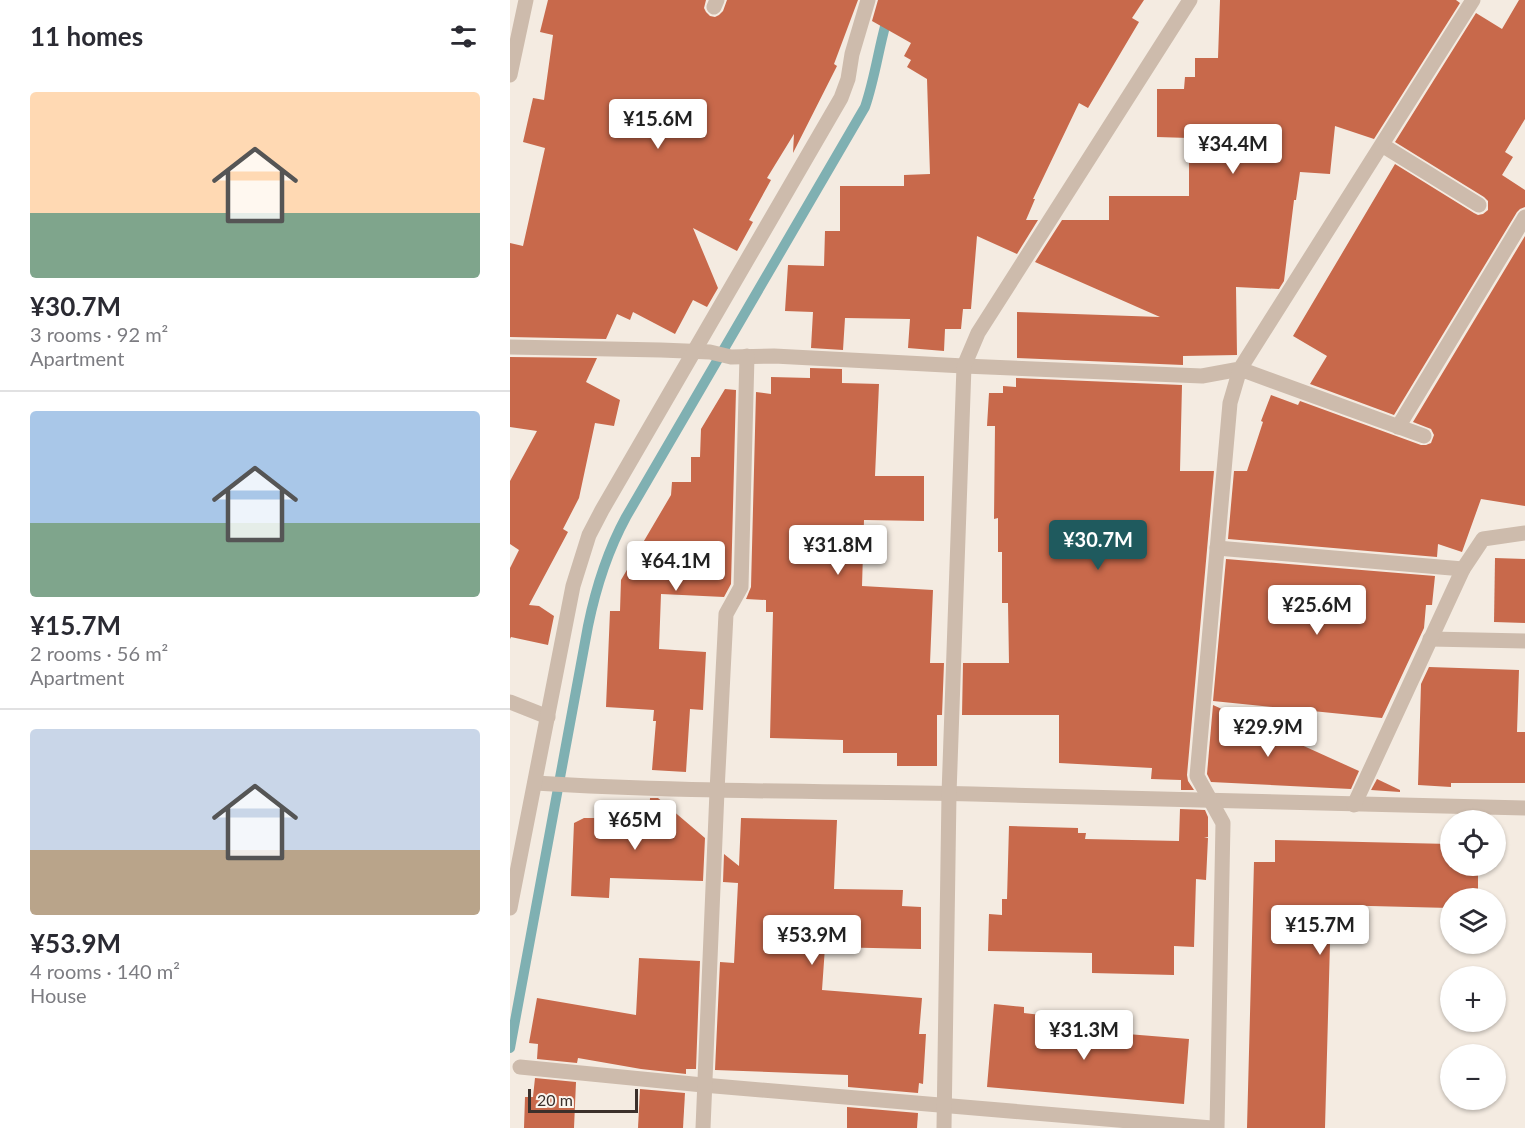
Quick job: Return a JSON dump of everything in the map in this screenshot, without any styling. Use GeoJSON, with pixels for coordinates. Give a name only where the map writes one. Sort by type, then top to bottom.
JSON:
{"type":"FeatureCollection","features":[{"type":"Feature","properties":{"kind":"street"},"geometry":{"type":"LineString","coordinates":[[510,75],[526,0]]}},
{"type":"Feature","properties":{"kind":"street"},"geometry":{"type":"LineString","coordinates":[[510,908],[515,854],[542,784],[548,717],[573,586],[589,536],[841,98],[848,80],[852,54],[868,0]]}},
{"type":"Feature","properties":{"kind":"street"},"geometry":{"type":"LineString","coordinates":[[944,1128],[949,794],[964,366],[978,333],[1190,0]]}},
{"type":"Feature","properties":{"kind":"street"},"geometry":{"type":"LineString","coordinates":[[520,1067],[704,1085],[1214,1128],[1222,823],[1197,776],[1230,404],[1240,369],[1473,0]]}},
{"type":"Feature","properties":{"kind":"street"},"geometry":{"type":"LineString","coordinates":[[1382,145],[1479,205]]}},
{"type":"Feature","properties":{"kind":"street"},"geometry":{"type":"LineString","coordinates":[[1398,427],[1525,217]]}},
{"type":"Feature","properties":{"kind":"street"},"geometry":{"type":"LineString","coordinates":[[510,347],[710,352],[731,357],[774,356],[1202,376],[1240,369],[1424,436]]}},
{"type":"Feature","properties":{"kind":"street"},"geometry":{"type":"LineString","coordinates":[[703,1128],[726,614],[741,587],[747,356]]}},
{"type":"Feature","properties":{"kind":"street"},"geometry":{"type":"LineString","coordinates":[[1354,805],[1463,569],[1483,539],[1525,533]]}},
{"type":"Feature","properties":{"kind":"street"},"geometry":{"type":"LineString","coordinates":[[1217,548],[1463,569]]}},
{"type":"Feature","properties":{"kind":"street"},"geometry":{"type":"LineString","coordinates":[[1431,639],[1525,641]]}},
{"type":"Feature","properties":{"kind":"street"},"geometry":{"type":"LineString","coordinates":[[510,702],[548,717]]}},
{"type":"Feature","properties":{"kind":"street"},"geometry":{"type":"LineString","coordinates":[[542,784],[717,791],[1209,799],[1354,805],[1525,808]]}},
{"type":"Feature","properties":{"kind":"building"},"geometry":{"type":"Polygon","coordinates":[[[548,0],[706,0],[704,8],[706,12],[715,17],[723,11],[727,0],[858,0],[834,64],[837,66],[793,153],[794,134],[767,178],[771,180],[749,220],[753,222],[737,251],[693,228],[718,288],[707,307],[693,300],[675,334],[633,312],[630,320],[617,314],[606,339],[510,337],[510,243],[523,246],[545,148],[523,142],[533,98],[544,100],[553,35],[540,32],[548,0]]]}},
{"type":"Feature","properties":{"kind":"building"},"geometry":{"type":"Polygon","coordinates":[[[878,0],[1144,0],[1132,18],[1139,22],[1088,108],[1079,103],[1033,199],[1035,199],[1026,220],[1038,220],[1017,254],[977,236],[971,309],[963,309],[961,329],[945,329],[944,351],[908,348],[910,319],[845,318],[843,350],[811,348],[813,312],[785,311],[788,265],[824,266],[825,231],[840,231],[840,186],[904,186],[904,175],[930,174],[927,79],[907,67],[911,60],[904,56],[911,43],[872,21],[878,0]]]}},
{"type":"Feature","properties":{"kind":"building"},"geometry":{"type":"Polygon","coordinates":[[[1220,0],[1456,0],[1460,3],[1374,139],[1335,126],[1330,174],[1300,172],[1296,200],[1294,200],[1284,281],[1279,289],[1236,287],[1237,355],[1183,356],[1183,365],[1017,358],[1017,312],[1160,317],[1035,262],[1062,220],[1109,220],[1109,196],[1189,196],[1189,138],[1157,137],[1157,89],[1184,89],[1185,77],[1195,77],[1195,58],[1218,58],[1220,0]]]}},
{"type":"Feature","properties":{"kind":"building"},"geometry":{"type":"Polygon","coordinates":[[[1519,0],[1525,0],[1525,119],[1505,152],[1513,157],[1502,175],[1525,190],[1525,207],[1517,212],[1394,415],[1310,384],[1327,356],[1293,336],[1395,164],[1478,215],[1488,210],[1488,201],[1484,197],[1395,142],[1476,13],[1502,29],[1519,0]]]}},
{"type":"Feature","properties":{"kind":"building"},"geometry":{"type":"Polygon","coordinates":[[[1525,236],[1525,506],[1481,499],[1462,552],[1438,544],[1437,557],[1228,539],[1234,471],[1247,471],[1271,395],[1298,405],[1300,401],[1421,445],[1431,443],[1434,435],[1431,429],[1413,422],[1525,236]]]}},
{"type":"Feature","properties":{"kind":"building"},"geometry":{"type":"Polygon","coordinates":[[[510,357],[597,358],[586,382],[620,400],[614,426],[595,423],[579,498],[563,529],[568,532],[529,605],[539,606],[554,616],[548,645],[511,637],[510,639],[510,568],[519,550],[510,544],[510,481],[537,431],[510,427],[510,357]]]}},
{"type":"Feature","properties":{"kind":"building"},"geometry":{"type":"Polygon","coordinates":[[[810,368],[842,369],[842,383],[879,384],[875,476],[924,476],[924,521],[864,520],[862,586],[933,590],[930,663],[944,663],[942,715],[937,715],[937,766],[897,766],[897,753],[843,753],[843,740],[770,738],[773,612],[766,612],[766,600],[746,599],[751,587],[756,392],[771,394],[771,377],[810,378],[810,368]]]}},
{"type":"Feature","properties":{"kind":"building"},"geometry":{"type":"Polygon","coordinates":[[[1016,378],[1182,385],[1180,471],[1214,471],[1187,775],[1194,790],[1181,790],[1181,780],[1151,779],[1152,768],[1059,763],[1059,715],[962,715],[963,663],[1009,663],[1008,603],[1002,603],[1002,552],[998,552],[998,518],[994,519],[995,426],[987,426],[989,393],[1003,393],[1003,386],[1016,387],[1016,378]]]}},
{"type":"Feature","properties":{"kind":"building"},"geometry":{"type":"Polygon","coordinates":[[[725,389],[736,390],[731,584],[724,597],[661,594],[659,649],[706,652],[703,710],[690,709],[686,772],[652,770],[656,721],[653,721],[654,710],[606,707],[610,611],[620,611],[621,580],[671,495],[672,482],[691,482],[691,457],[700,457],[701,429],[725,389]]]}},
{"type":"Feature","properties":{"kind":"building"},"geometry":{"type":"Polygon","coordinates":[[[1495,558],[1525,559],[1525,623],[1494,622],[1495,558]]]}},
{"type":"Feature","properties":{"kind":"building"},"geometry":{"type":"Polygon","coordinates":[[[1226,559],[1435,576],[1432,605],[1426,605],[1424,628],[1382,718],[1213,701],[1226,559]]]}},
{"type":"Feature","properties":{"kind":"building"},"geometry":{"type":"Polygon","coordinates":[[[1429,667],[1519,670],[1517,732],[1525,732],[1525,783],[1451,783],[1451,787],[1418,785],[1421,684],[1429,667]]]}},
{"type":"Feature","properties":{"kind":"building"},"geometry":{"type":"Polygon","coordinates":[[[1213,705],[1359,771],[1351,789],[1211,782],[1207,774],[1213,705]]]}},
{"type":"Feature","properties":{"kind":"building"},"geometry":{"type":"Polygon","coordinates":[[[1377,779],[1400,790],[1400,792],[1371,790],[1377,779]]]}},
{"type":"Feature","properties":{"kind":"building"},"geometry":{"type":"Polygon","coordinates":[[[650,798],[658,798],[705,838],[703,881],[610,878],[609,898],[571,896],[574,823],[584,818],[649,818],[650,798]]]}},
{"type":"Feature","properties":{"kind":"building"},"geometry":{"type":"Polygon","coordinates":[[[1180,809],[1205,810],[1208,817],[1208,837],[1204,838],[1208,838],[1206,880],[1196,879],[1194,947],[1174,946],[1174,975],[1092,973],[1092,953],[988,951],[989,914],[1002,915],[1002,899],[1007,899],[1009,826],[1078,828],[1078,833],[1086,833],[1085,839],[1179,841],[1180,809]]]}},
{"type":"Feature","properties":{"kind":"building"},"geometry":{"type":"Polygon","coordinates":[[[741,818],[837,820],[834,889],[903,890],[902,906],[921,907],[921,949],[825,947],[822,990],[922,998],[919,1034],[926,1034],[923,1084],[919,1083],[918,1093],[848,1087],[848,1075],[715,1070],[720,962],[734,963],[738,883],[723,882],[724,854],[739,866],[741,818]]]}},
{"type":"Feature","properties":{"kind":"building"},"geometry":{"type":"Polygon","coordinates":[[[1275,840],[1440,844],[1440,876],[1478,876],[1478,888],[1440,888],[1440,908],[1331,905],[1325,1128],[1247,1128],[1254,862],[1275,862],[1275,840]]]}},
{"type":"Feature","properties":{"kind":"building"},"geometry":{"type":"Polygon","coordinates":[[[639,958],[700,961],[696,1069],[686,1069],[686,1074],[578,1058],[577,1063],[537,1059],[538,1044],[529,1043],[537,998],[636,1015],[639,958]]]}},
{"type":"Feature","properties":{"kind":"building"},"geometry":{"type":"Polygon","coordinates":[[[994,1004],[1024,1007],[1024,1013],[1041,1015],[1041,1027],[1189,1039],[1184,1104],[987,1087],[994,1004]]]}},
{"type":"Feature","properties":{"kind":"building"},"geometry":{"type":"Polygon","coordinates":[[[535,1078],[576,1082],[574,1128],[524,1128],[525,1097],[533,1097],[535,1078]]]}},
{"type":"Feature","properties":{"kind":"building"},"geometry":{"type":"Polygon","coordinates":[[[640,1089],[685,1093],[683,1128],[638,1128],[640,1089]]]}},
{"type":"Feature","properties":{"kind":"building"},"geometry":{"type":"Polygon","coordinates":[[[847,1107],[918,1113],[917,1128],[847,1128],[847,1107]]]}},
{"type":"Feature","properties":{"kind":"waterway"},"geometry":{"type":"LineString","coordinates":[[510,1048],[588,626],[608,557],[626,517],[865,107],[893,0]]}}]}
